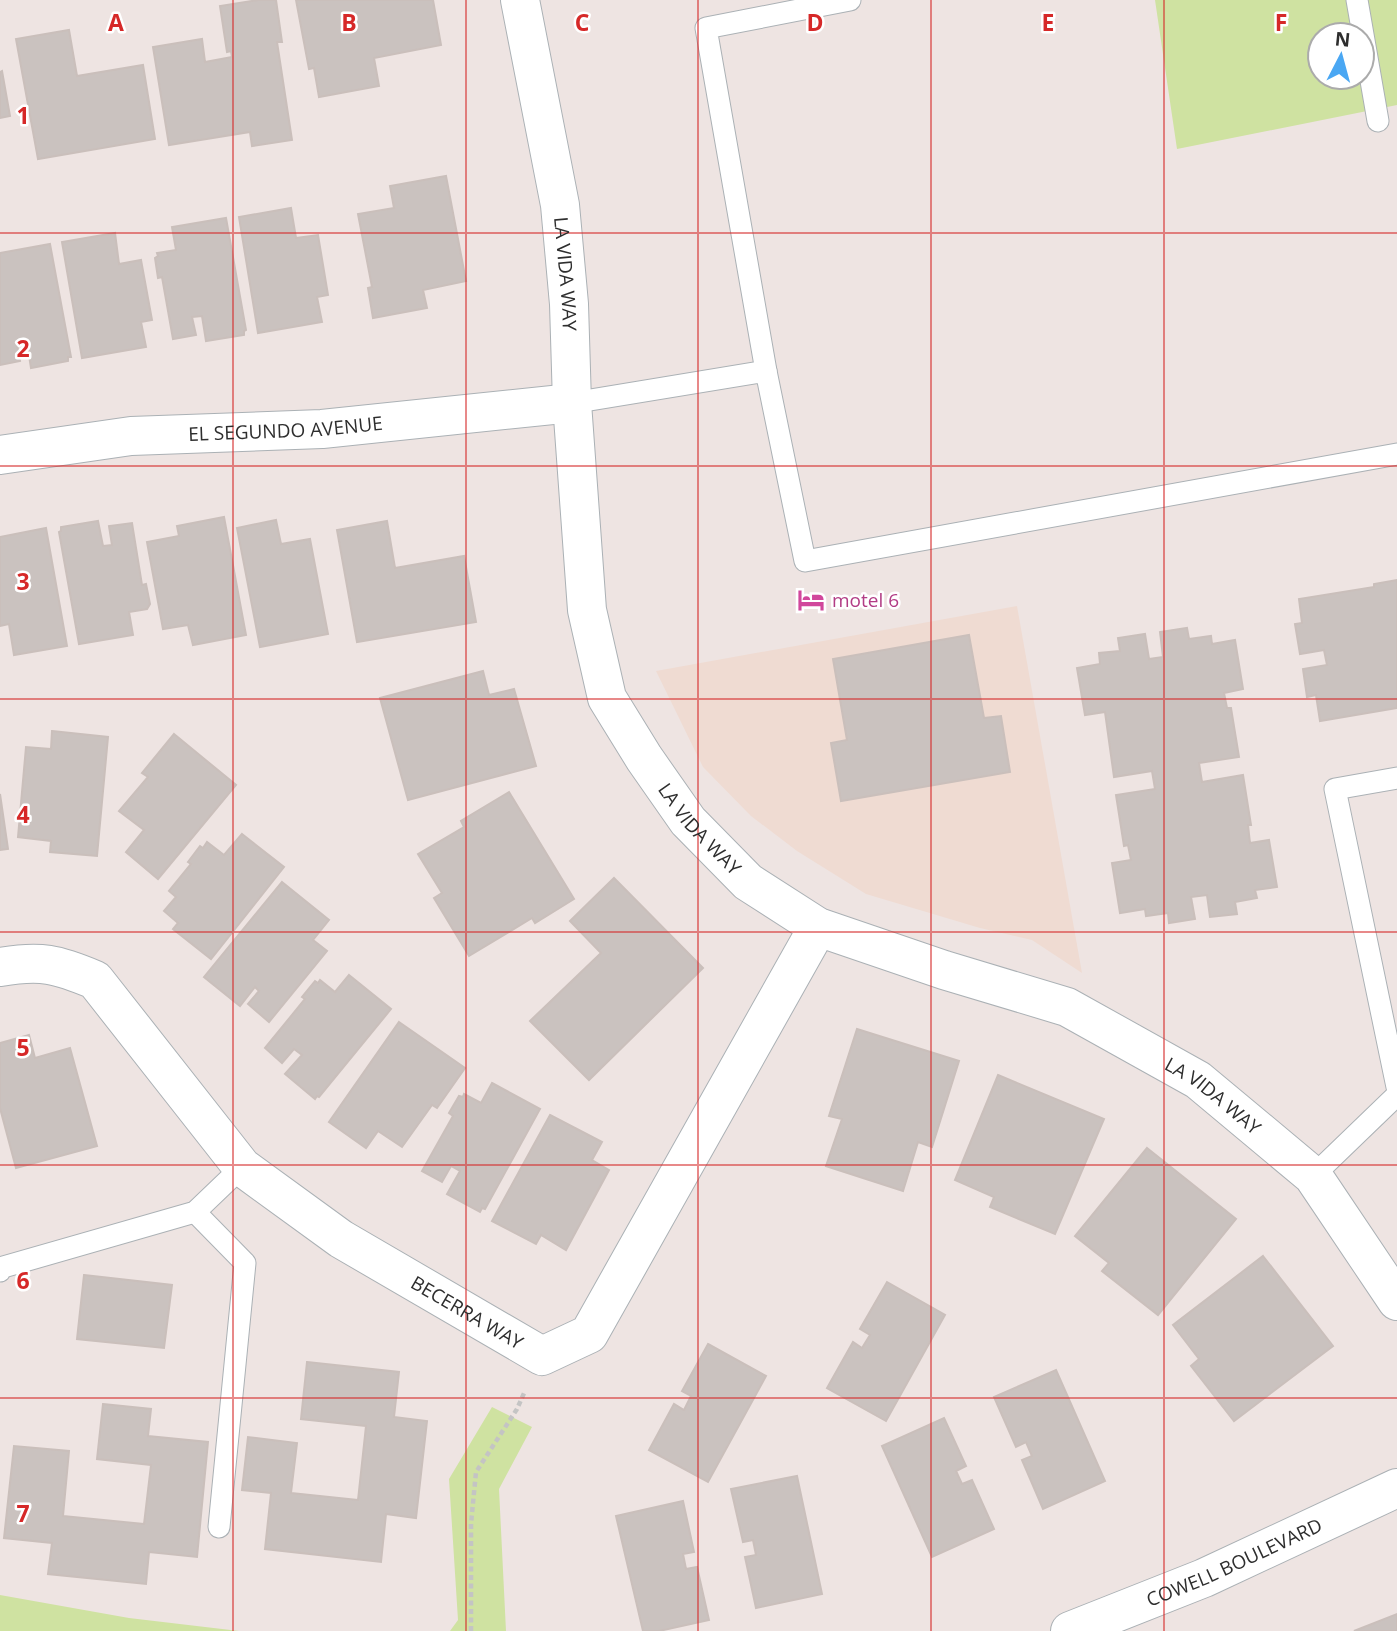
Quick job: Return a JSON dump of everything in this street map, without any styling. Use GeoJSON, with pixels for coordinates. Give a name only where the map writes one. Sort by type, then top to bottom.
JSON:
{"type":"FeatureCollection","features":[{"type":"Feature","properties":{"kind":"street","name":"LA VIDA WAY"},"geometry":{"type":"LineString","coordinates":[[520,0],[560,205],[569,304],[572,403],[587,610],[607,698],[644,758],[688,821],[748,882],[818,927],[944,970],[1067,1007],[1198,1080],[1313,1176],[1397,1301]]}},
{"type":"Feature","properties":{"kind":"street","name":"EL SEGUNDO AVENUE"},"geometry":{"type":"LineString","coordinates":[[0,455],[131,436],[322,429],[572,403]]}},
{"type":"Feature","properties":{"kind":"street","name":"BECERRA WAY"},"geometry":{"type":"LineString","coordinates":[[0,967],[27,962],[63,966],[95,979],[242,1167],[341,1239],[542,1356],[589,1334],[818,927]]}},
{"type":"Feature","properties":{"kind":"street","name":"COWELL BOULEVARD"},"geometry":{"type":"LineString","coordinates":[[1070,1631],[1204,1578],[1397,1488]]}},
{"type":"Feature","properties":{"kind":"lane"},"geometry":{"type":"LineString","coordinates":[[850,0],[706,29],[766,371],[805,561],[1397,454]]}},
{"type":"Feature","properties":{"kind":"lane"},"geometry":{"type":"LineString","coordinates":[[1357,0],[1378,121]]}},
{"type":"Feature","properties":{"kind":"lane"},"geometry":{"type":"LineString","coordinates":[[572,403],[766,371]]}},
{"type":"Feature","properties":{"kind":"lane"},"geometry":{"type":"LineString","coordinates":[[1397,778],[1335,789],[1397,1087]]}},
{"type":"Feature","properties":{"kind":"lane"},"geometry":{"type":"LineString","coordinates":[[1313,1176],[1397,1095]]}},
{"type":"Feature","properties":{"kind":"lane"},"geometry":{"type":"LineString","coordinates":[[0,1270],[195,1212],[242,1167]]}},
{"type":"Feature","properties":{"kind":"lane"},"geometry":{"type":"LineString","coordinates":[[195,1212],[245,1263],[219,1527]]}},
{"type":"Feature","properties":{"kind":"path"},"geometry":{"type":"LineString","coordinates":[[471,1631],[471,1524],[476,1472],[517,1409],[542,1356]]}},
{"type":"Feature","properties":{"kind":"shaded area"},"geometry":{"type":"Polygon","coordinates":[[[1017,606],[1082,973],[1032,940],[980,928],[866,894],[797,851],[751,816],[703,767],[656,671],[1017,606]]]}},
{"type":"Feature","properties":{"kind":"green space"},"geometry":{"type":"Polygon","coordinates":[[[1155,0],[1397,0],[1397,105],[1177,149],[1155,0]]]}},
{"type":"Feature","properties":{"kind":"green space"},"geometry":{"type":"Polygon","coordinates":[[[492,1407],[532,1427],[499,1489],[506,1631],[450,1631],[458,1620],[449,1479],[492,1407]]]}},
{"type":"Feature","properties":{"kind":"green space"},"geometry":{"type":"Polygon","coordinates":[[[0,1595],[129,1618],[239,1631],[0,1631],[0,1595]]]}},
{"type":"Feature","properties":{"kind":"building"},"geometry":{"type":"Polygon","coordinates":[[[276,0],[282,42],[277,42],[292,140],[252,146],[250,132],[169,145],[153,47],[202,39],[205,62],[232,57],[231,51],[227,52],[220,6],[276,0]]]}},
{"type":"Feature","properties":{"kind":"building"},"geometry":{"type":"Polygon","coordinates":[[[296,0],[433,0],[441,45],[374,58],[379,86],[319,97],[314,68],[309,69],[296,0]]]}},
{"type":"Feature","properties":{"kind":"building"},"geometry":{"type":"Polygon","coordinates":[[[69,30],[77,76],[143,65],[155,139],[38,159],[16,39],[69,30]]]}},
{"type":"Feature","properties":{"kind":"building"},"geometry":{"type":"Polygon","coordinates":[[[2,71],[10,116],[0,118],[0,72],[2,71]]]}},
{"type":"Feature","properties":{"kind":"building"},"geometry":{"type":"Polygon","coordinates":[[[446,176],[466,281],[423,290],[427,308],[373,318],[368,288],[372,287],[358,214],[394,208],[390,186],[446,176]]]}},
{"type":"Feature","properties":{"kind":"building"},"geometry":{"type":"Polygon","coordinates":[[[291,208],[296,238],[318,235],[328,295],[317,297],[322,322],[258,333],[239,217],[291,208]]]}},
{"type":"Feature","properties":{"kind":"building"},"geometry":{"type":"Polygon","coordinates":[[[226,218],[246,330],[244,335],[206,341],[202,316],[192,317],[196,335],[173,339],[162,277],[158,278],[155,258],[157,253],[176,250],[172,227],[226,218]]]}},
{"type":"Feature","properties":{"kind":"building"},"geometry":{"type":"Polygon","coordinates":[[[115,233],[119,264],[141,260],[152,320],[141,322],[146,347],[82,358],[62,242],[115,233]]]}},
{"type":"Feature","properties":{"kind":"building"},"geometry":{"type":"Polygon","coordinates":[[[50,244],[71,357],[68,357],[68,361],[31,368],[27,343],[17,344],[20,361],[0,365],[0,253],[50,244]]]}},
{"type":"Feature","properties":{"kind":"building"},"geometry":{"type":"Polygon","coordinates":[[[224,517],[246,635],[193,645],[188,625],[163,629],[147,542],[179,536],[177,526],[224,517]]]}},
{"type":"Feature","properties":{"kind":"building"},"geometry":{"type":"Polygon","coordinates":[[[276,520],[281,544],[310,539],[328,634],[260,647],[237,528],[276,520]]]}},
{"type":"Feature","properties":{"kind":"building"},"geometry":{"type":"Polygon","coordinates":[[[98,521],[103,546],[112,545],[109,526],[132,523],[142,585],[146,584],[150,604],[147,609],[129,612],[133,635],[79,644],[59,532],[61,527],[98,521]]]}},
{"type":"Feature","properties":{"kind":"building"},"geometry":{"type":"Polygon","coordinates":[[[387,521],[395,568],[464,556],[476,622],[357,642],[337,530],[387,521]]]}},
{"type":"Feature","properties":{"kind":"building"},"geometry":{"type":"Polygon","coordinates":[[[46,528],[67,646],[14,655],[9,624],[0,626],[0,537],[46,528]]]}},
{"type":"Feature","properties":{"kind":"building"},"geometry":{"type":"Polygon","coordinates":[[[1397,580],[1397,708],[1320,721],[1316,695],[1307,697],[1303,669],[1327,665],[1324,650],[1300,654],[1295,624],[1302,623],[1299,599],[1374,587],[1374,584],[1397,580]]]}},
{"type":"Feature","properties":{"kind":"building"},"geometry":{"type":"Polygon","coordinates":[[[1187,628],[1189,639],[1211,636],[1212,644],[1235,640],[1243,689],[1224,693],[1227,708],[1231,708],[1239,757],[1199,763],[1202,782],[1243,775],[1251,825],[1248,825],[1250,843],[1269,840],[1277,887],[1255,890],[1257,898],[1235,902],[1237,914],[1210,917],[1207,895],[1191,897],[1195,919],[1169,923],[1168,913],[1146,916],[1145,909],[1120,913],[1112,863],[1131,860],[1128,845],[1124,846],[1116,795],[1155,789],[1152,771],[1114,777],[1105,712],[1085,715],[1077,668],[1100,664],[1099,653],[1120,651],[1118,638],[1145,634],[1149,659],[1163,657],[1160,632],[1187,628]]]}},
{"type":"Feature","properties":{"kind":"building"},"geometry":{"type":"Polygon","coordinates":[[[969,635],[984,718],[1001,716],[1010,772],[841,801],[831,743],[847,740],[833,659],[969,635]]]}},
{"type":"Feature","properties":{"kind":"building"},"geometry":{"type":"Polygon","coordinates":[[[483,671],[489,695],[514,689],[536,766],[408,800],[380,698],[483,671]]]}},
{"type":"Feature","properties":{"kind":"building"},"geometry":{"type":"Polygon","coordinates":[[[52,731],[108,737],[97,856],[50,852],[51,841],[18,837],[26,747],[51,749],[52,731]]]}},
{"type":"Feature","properties":{"kind":"building"},"geometry":{"type":"Polygon","coordinates":[[[174,734],[236,785],[158,879],[126,852],[144,830],[119,811],[148,777],[142,773],[174,734]]]}},
{"type":"Feature","properties":{"kind":"building"},"geometry":{"type":"Polygon","coordinates":[[[509,792],[574,899],[535,923],[532,918],[469,956],[434,898],[442,893],[418,854],[464,827],[461,821],[509,792]]]}},
{"type":"Feature","properties":{"kind":"building"},"geometry":{"type":"Polygon","coordinates":[[[0,794],[8,849],[0,850],[0,794]]]}},
{"type":"Feature","properties":{"kind":"building"},"geometry":{"type":"Polygon","coordinates":[[[242,834],[284,867],[211,959],[173,929],[178,923],[164,911],[176,897],[169,891],[191,864],[188,862],[200,846],[203,848],[207,842],[224,855],[242,834]]]}},
{"type":"Feature","properties":{"kind":"building"},"geometry":{"type":"Polygon","coordinates":[[[614,878],[703,968],[589,1080],[530,1021],[601,953],[570,921],[614,878]]]}},
{"type":"Feature","properties":{"kind":"building"},"geometry":{"type":"Polygon","coordinates":[[[282,882],[329,920],[313,940],[327,951],[269,1022],[248,1004],[259,991],[255,987],[240,1006],[204,977],[282,882]]]}},
{"type":"Feature","properties":{"kind":"building"},"geometry":{"type":"Polygon","coordinates":[[[349,975],[391,1009],[315,1099],[285,1074],[302,1055],[294,1049],[282,1063],[265,1048],[305,999],[302,997],[315,981],[318,983],[320,980],[335,992],[349,975]]]}},
{"type":"Feature","properties":{"kind":"building"},"geometry":{"type":"Polygon","coordinates":[[[399,1022],[465,1068],[437,1108],[432,1105],[402,1147],[378,1131],[366,1148],[329,1122],[399,1022]]]}},
{"type":"Feature","properties":{"kind":"building"},"geometry":{"type":"Polygon","coordinates":[[[857,1029],[959,1061],[932,1147],[918,1142],[903,1191],[826,1166],[842,1119],[829,1116],[857,1029]]]}},
{"type":"Feature","properties":{"kind":"building"},"geometry":{"type":"Polygon","coordinates":[[[29,1035],[35,1058],[70,1048],[97,1146],[16,1168],[0,1108],[0,1043],[29,1035]]]}},
{"type":"Feature","properties":{"kind":"building"},"geometry":{"type":"Polygon","coordinates":[[[998,1075],[1104,1119],[1055,1234],[990,1207],[994,1197],[955,1180],[998,1075]]]}},
{"type":"Feature","properties":{"kind":"building"},"geometry":{"type":"Polygon","coordinates":[[[492,1083],[540,1109],[485,1209],[482,1208],[480,1212],[447,1194],[460,1171],[451,1166],[442,1182],[422,1171],[453,1116],[449,1113],[459,1096],[463,1097],[464,1094],[481,1103],[492,1083]]]}},
{"type":"Feature","properties":{"kind":"building"},"geometry":{"type":"Polygon","coordinates":[[[550,1115],[602,1142],[592,1160],[609,1170],[566,1250],[541,1235],[536,1244],[492,1221],[550,1115]]]}},
{"type":"Feature","properties":{"kind":"building"},"geometry":{"type":"Polygon","coordinates":[[[1147,1148],[1236,1219],[1158,1315],[1102,1271],[1109,1263],[1075,1236],[1147,1148]]]}},
{"type":"Feature","properties":{"kind":"building"},"geometry":{"type":"Polygon","coordinates":[[[1263,1256],[1333,1346],[1234,1421],[1191,1366],[1199,1359],[1173,1325],[1263,1256]]]}},
{"type":"Feature","properties":{"kind":"building"},"geometry":{"type":"Polygon","coordinates":[[[84,1275],[172,1285],[164,1348],[77,1339],[84,1275]]]}},
{"type":"Feature","properties":{"kind":"building"},"geometry":{"type":"Polygon","coordinates":[[[887,1282],[945,1315],[886,1421],[827,1388],[853,1342],[862,1348],[870,1335],[860,1329],[887,1282]]]}},
{"type":"Feature","properties":{"kind":"building"},"geometry":{"type":"Polygon","coordinates":[[[708,1344],[766,1376],[708,1482],[649,1450],[674,1404],[684,1410],[691,1396],[682,1391],[708,1344]]]}},
{"type":"Feature","properties":{"kind":"building"},"geometry":{"type":"Polygon","coordinates":[[[307,1362],[399,1372],[394,1417],[427,1421],[416,1518],[386,1514],[381,1562],[265,1549],[271,1493],[242,1490],[248,1437],[297,1443],[291,1493],[358,1500],[366,1426],[301,1419],[307,1362]]]}},
{"type":"Feature","properties":{"kind":"building"},"geometry":{"type":"Polygon","coordinates":[[[1056,1370],[1105,1481],[1043,1509],[1022,1460],[1032,1456],[1026,1442],[1016,1447],[994,1397],[1056,1370]]]}},
{"type":"Feature","properties":{"kind":"building"},"geometry":{"type":"Polygon","coordinates":[[[103,1404],[151,1409],[148,1436],[208,1442],[197,1557],[149,1552],[146,1584],[48,1574],[52,1543],[4,1538],[14,1446],[69,1451],[63,1516],[144,1524],[151,1465],[97,1459],[103,1404]]]}},
{"type":"Feature","properties":{"kind":"building"},"geometry":{"type":"Polygon","coordinates":[[[944,1418],[966,1466],[956,1471],[962,1484],[972,1480],[994,1529],[932,1557],[882,1446],[944,1418]]]}},
{"type":"Feature","properties":{"kind":"building"},"geometry":{"type":"Polygon","coordinates":[[[797,1476],[822,1594],[756,1608],[745,1557],[756,1555],[753,1540],[743,1542],[731,1489],[797,1476]]]}},
{"type":"Feature","properties":{"kind":"building"},"geometry":{"type":"Polygon","coordinates":[[[683,1501],[694,1552],[683,1554],[686,1569],[697,1567],[709,1620],[659,1631],[643,1631],[616,1516],[683,1501]]]}},
{"type":"Feature","properties":{"kind":"building"},"geometry":{"type":"Polygon","coordinates":[[[1397,1614],[1397,1631],[1354,1631],[1397,1614]]]}},
{"type":"Feature","properties":{"kind":"place","name":"motel 6"},"geometry":{"type":"Point","coordinates":[811,600]}}]}
